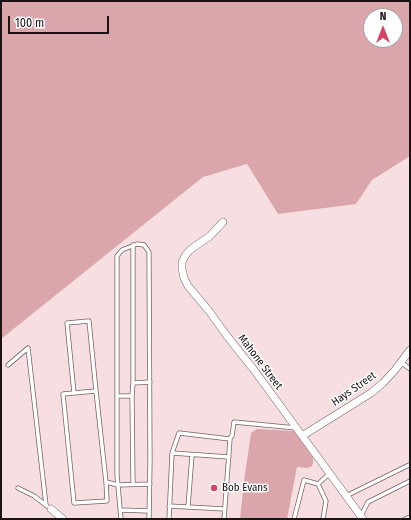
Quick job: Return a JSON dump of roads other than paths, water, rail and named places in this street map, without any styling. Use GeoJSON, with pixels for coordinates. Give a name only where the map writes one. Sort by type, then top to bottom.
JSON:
{"type":"FeatureCollection","features":[{"type":"Feature","properties":{"kind":"street","name":"Mahone Street"},"geometry":{"type":"LineString","coordinates":[[223,222],[210,236],[194,247],[185,256],[182,262],[184,278],[188,286],[254,370],[362,517]]}},
{"type":"Feature","properties":{"kind":"street","name":"Hays Street"},"geometry":{"type":"LineString","coordinates":[[302,436],[371,393],[395,370],[410,350]]}},
{"type":"Feature","properties":{"kind":"street"},"geometry":{"type":"LineString","coordinates":[[48,507],[63,519]]}},
{"type":"Feature","properties":{"kind":"lane"},"geometry":{"type":"LineString","coordinates":[[122,519],[117,475],[117,256],[122,250],[136,244],[144,245],[149,252],[149,519]]}},
{"type":"Feature","properties":{"kind":"lane"},"geometry":{"type":"LineString","coordinates":[[133,245],[133,484]]}},
{"type":"Feature","properties":{"kind":"lane"},"geometry":{"type":"LineString","coordinates":[[74,393],[67,323],[88,321],[96,391],[106,482],[107,501],[74,503],[63,394],[74,393],[96,391]]}},
{"type":"Feature","properties":{"kind":"lane"},"geometry":{"type":"LineString","coordinates":[[8,365],[28,348],[48,507]]}},
{"type":"Feature","properties":{"kind":"lane"},"geometry":{"type":"LineString","coordinates":[[401,362],[410,369]]}},
{"type":"Feature","properties":{"kind":"lane"},"geometry":{"type":"LineString","coordinates":[[133,382],[150,382]]}},
{"type":"Feature","properties":{"kind":"lane"},"geometry":{"type":"LineString","coordinates":[[117,396],[132,396]]}},
{"type":"Feature","properties":{"kind":"lane"},"geometry":{"type":"LineString","coordinates":[[224,519],[229,439],[232,436],[234,422],[296,428]]}},
{"type":"Feature","properties":{"kind":"lane"},"geometry":{"type":"LineString","coordinates":[[168,519],[172,453],[179,433],[229,439]]}},
{"type":"Feature","properties":{"kind":"lane"},"geometry":{"type":"LineString","coordinates":[[172,453],[228,457]]}},
{"type":"Feature","properties":{"kind":"lane"},"geometry":{"type":"LineString","coordinates":[[188,507],[192,455]]}},
{"type":"Feature","properties":{"kind":"lane"},"geometry":{"type":"LineString","coordinates":[[346,496],[409,465]]}},
{"type":"Feature","properties":{"kind":"lane"},"geometry":{"type":"LineString","coordinates":[[318,484],[330,473]]}},
{"type":"Feature","properties":{"kind":"lane"},"geometry":{"type":"LineString","coordinates":[[294,519],[304,480],[318,484],[326,501],[323,519]]}},
{"type":"Feature","properties":{"kind":"lane"},"geometry":{"type":"LineString","coordinates":[[362,517],[368,502],[410,481]]}},
{"type":"Feature","properties":{"kind":"lane"},"geometry":{"type":"LineString","coordinates":[[106,482],[118,485],[150,484]]}},
{"type":"Feature","properties":{"kind":"lane"},"geometry":{"type":"LineString","coordinates":[[18,488],[34,496],[48,507]]}},
{"type":"Feature","properties":{"kind":"lane"},"geometry":{"type":"LineString","coordinates":[[169,506],[225,509]]}},
{"type":"Feature","properties":{"kind":"lane"},"geometry":{"type":"LineString","coordinates":[[121,510],[149,511]]}},
{"type":"Feature","properties":{"kind":"lane"},"geometry":{"type":"LineString","coordinates":[[405,519],[410,517]]}},
{"type":"Feature","properties":{"kind":"place","name":"Bob Evans"},"geometry":{"type":"Point","coordinates":[214,488]}}]}
